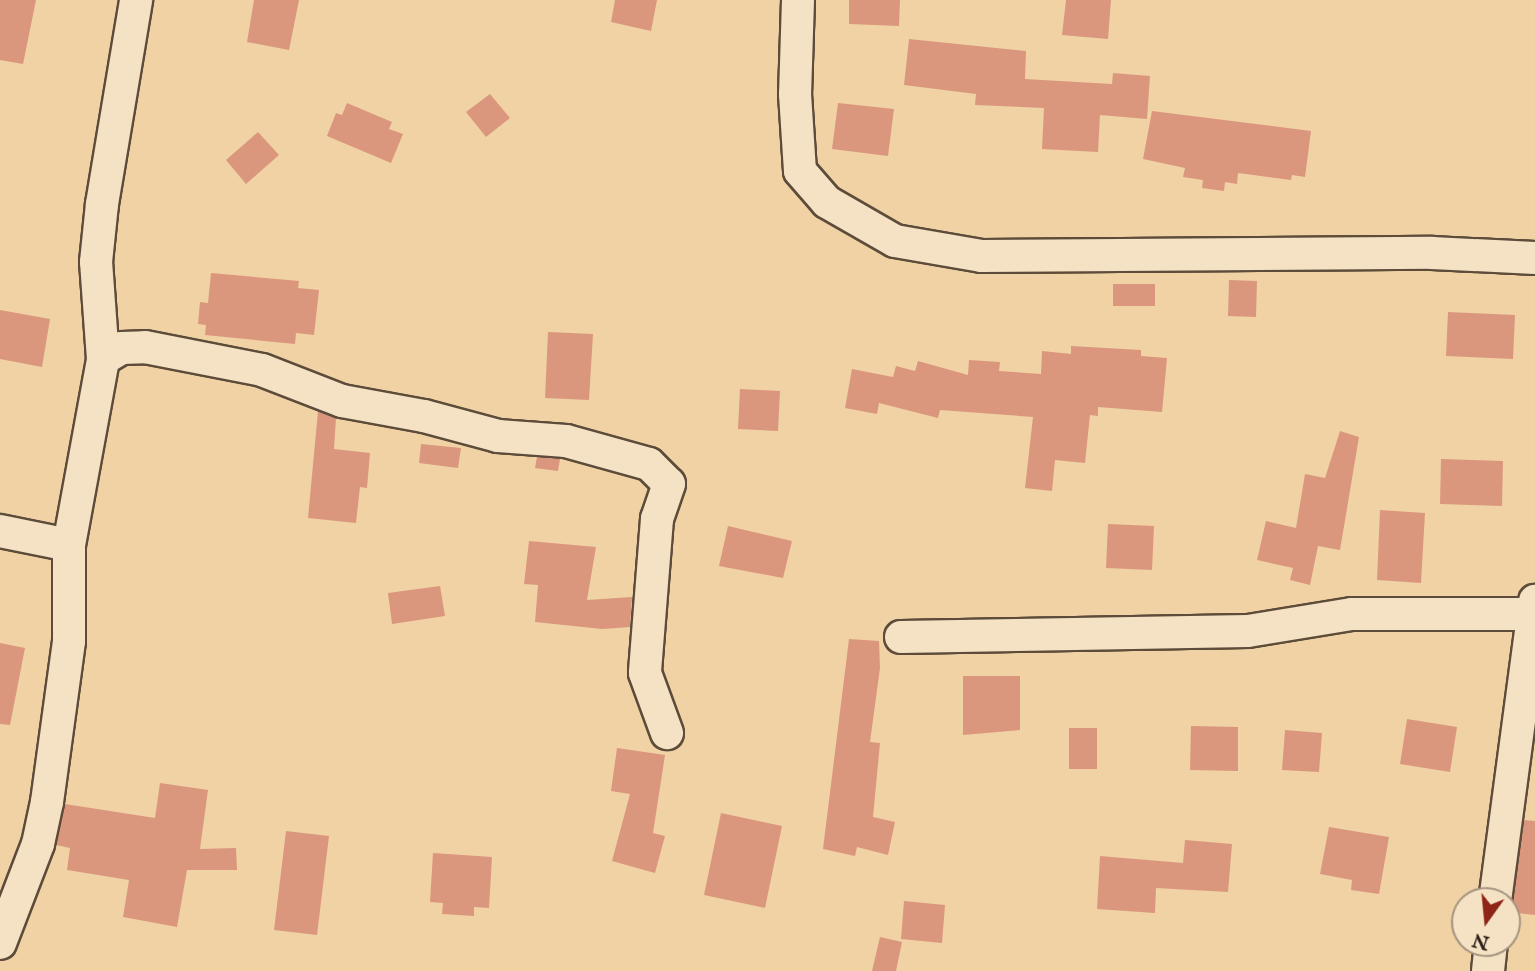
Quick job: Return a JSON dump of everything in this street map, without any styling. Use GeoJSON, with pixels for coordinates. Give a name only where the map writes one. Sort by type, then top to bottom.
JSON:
{"type":"FeatureCollection","features":[{"type":"Feature","properties":{"kind":"street"},"geometry":{"type":"LineString","coordinates":[[0,943],[38,844],[47,802],[69,640],[69,545],[103,359],[96,262],[136,0]]}},
{"type":"Feature","properties":{"kind":"street"},"geometry":{"type":"LineString","coordinates":[[798,0],[795,94],[800,171],[827,202],[895,241],[982,256],[1432,253],[1535,258]]}},
{"type":"Feature","properties":{"kind":"street"},"geometry":{"type":"LineString","coordinates":[[103,359],[121,348],[145,347],[262,370],[342,401],[424,416],[498,436],[566,440],[649,464],[668,484],[657,519],[646,673],[667,733]]}},
{"type":"Feature","properties":{"kind":"street"},"geometry":{"type":"LineString","coordinates":[[0,531],[69,545]]}},
{"type":"Feature","properties":{"kind":"street"},"geometry":{"type":"LineString","coordinates":[[901,637],[1248,631],[1352,614],[1534,608],[1497,887]]}},
{"type":"Feature","properties":{"kind":"building"},"geometry":{"type":"Polygon","coordinates":[[[0,0],[36,0],[23,64],[0,60],[0,0]]]}},
{"type":"Feature","properties":{"kind":"building"},"geometry":{"type":"Polygon","coordinates":[[[254,0],[299,0],[289,50],[247,42],[254,0]]]}},
{"type":"Feature","properties":{"kind":"building"},"geometry":{"type":"Polygon","coordinates":[[[615,0],[657,0],[651,31],[611,22],[615,0]]]}},
{"type":"Feature","properties":{"kind":"building"},"geometry":{"type":"Polygon","coordinates":[[[849,0],[900,0],[899,26],[849,24],[849,0]]]}},
{"type":"Feature","properties":{"kind":"building"},"geometry":{"type":"Polygon","coordinates":[[[1066,0],[1111,0],[1108,39],[1062,35],[1066,0]]]}},
{"type":"Feature","properties":{"kind":"building"},"geometry":{"type":"Polygon","coordinates":[[[909,39],[1026,51],[1025,79],[1112,84],[1113,73],[1150,76],[1147,119],[1100,115],[1098,152],[1042,149],[1044,108],[975,105],[976,94],[904,85],[909,39]]]}},
{"type":"Feature","properties":{"kind":"building"},"geometry":{"type":"Polygon","coordinates":[[[490,94],[510,118],[486,137],[466,112],[490,94]]]}},
{"type":"Feature","properties":{"kind":"building"},"geometry":{"type":"Polygon","coordinates":[[[347,103],[392,122],[389,129],[403,134],[391,163],[327,136],[336,113],[342,115],[347,103]]]}},
{"type":"Feature","properties":{"kind":"building"},"geometry":{"type":"Polygon","coordinates":[[[838,103],[894,109],[888,156],[832,149],[838,103]]]}},
{"type":"Feature","properties":{"kind":"building"},"geometry":{"type":"Polygon","coordinates":[[[1152,111],[1311,131],[1305,177],[1292,175],[1291,180],[1238,173],[1237,184],[1225,182],[1224,191],[1202,188],[1203,180],[1183,177],[1185,168],[1143,159],[1152,111]]]}},
{"type":"Feature","properties":{"kind":"building"},"geometry":{"type":"Polygon","coordinates":[[[258,132],[279,155],[246,184],[226,160],[258,132]]]}},
{"type":"Feature","properties":{"kind":"building"},"geometry":{"type":"Polygon","coordinates":[[[211,273],[299,281],[298,288],[319,290],[314,335],[296,333],[295,344],[205,335],[206,325],[198,324],[200,302],[208,303],[211,273]]]}},
{"type":"Feature","properties":{"kind":"building"},"geometry":{"type":"Polygon","coordinates":[[[1229,280],[1257,281],[1256,317],[1228,316],[1229,280]]]}},
{"type":"Feature","properties":{"kind":"building"},"geometry":{"type":"Polygon","coordinates":[[[1113,284],[1155,284],[1155,306],[1113,306],[1113,284]]]}},
{"type":"Feature","properties":{"kind":"building"},"geometry":{"type":"Polygon","coordinates":[[[0,310],[50,319],[42,367],[0,359],[0,310]]]}},
{"type":"Feature","properties":{"kind":"building"},"geometry":{"type":"Polygon","coordinates":[[[1448,312],[1515,315],[1513,359],[1446,356],[1448,312]]]}},
{"type":"Feature","properties":{"kind":"building"},"geometry":{"type":"Polygon","coordinates":[[[548,332],[593,334],[589,400],[545,398],[548,332]]]}},
{"type":"Feature","properties":{"kind":"building"},"geometry":{"type":"Polygon","coordinates":[[[1071,346],[1141,350],[1141,356],[1167,358],[1162,412],[1098,407],[1098,416],[1090,415],[1085,463],[1055,460],[1052,491],[1025,488],[1033,417],[940,410],[938,418],[879,403],[877,414],[845,408],[852,369],[893,377],[896,366],[915,371],[918,361],[968,375],[969,360],[1000,362],[999,371],[1041,374],[1042,351],[1071,354],[1071,346]]]}},
{"type":"Feature","properties":{"kind":"building"},"geometry":{"type":"Polygon","coordinates":[[[740,389],[780,391],[778,431],[738,429],[740,389]]]}},
{"type":"Feature","properties":{"kind":"building"},"geometry":{"type":"Polygon","coordinates":[[[318,411],[336,418],[334,449],[370,453],[367,488],[360,487],[356,523],[308,518],[318,411]]]}},
{"type":"Feature","properties":{"kind":"building"},"geometry":{"type":"Polygon","coordinates":[[[1340,431],[1359,437],[1340,550],[1318,546],[1310,585],[1290,580],[1293,568],[1257,560],[1266,521],[1296,528],[1305,474],[1325,478],[1340,431]]]}},
{"type":"Feature","properties":{"kind":"building"},"geometry":{"type":"Polygon","coordinates":[[[421,444],[461,448],[458,468],[419,463],[421,444]]]}},
{"type":"Feature","properties":{"kind":"building"},"geometry":{"type":"Polygon","coordinates":[[[537,457],[560,459],[558,471],[535,468],[537,457]]]}},
{"type":"Feature","properties":{"kind":"building"},"geometry":{"type":"Polygon","coordinates":[[[1441,459],[1503,461],[1502,506],[1440,504],[1441,459]]]}},
{"type":"Feature","properties":{"kind":"building"},"geometry":{"type":"Polygon","coordinates":[[[1380,510],[1425,513],[1421,583],[1377,580],[1380,510]]]}},
{"type":"Feature","properties":{"kind":"building"},"geometry":{"type":"Polygon","coordinates":[[[1108,524],[1154,526],[1152,570],[1106,568],[1108,524]]]}},
{"type":"Feature","properties":{"kind":"building"},"geometry":{"type":"Polygon","coordinates":[[[728,526],[792,541],[783,578],[719,566],[728,526]]]}},
{"type":"Feature","properties":{"kind":"building"},"geometry":{"type":"Polygon","coordinates":[[[529,541],[596,547],[587,600],[632,597],[630,627],[602,629],[535,622],[538,585],[524,584],[529,541]]]}},
{"type":"Feature","properties":{"kind":"building"},"geometry":{"type":"Polygon","coordinates":[[[440,586],[445,616],[392,624],[388,593],[440,586]]]}},
{"type":"Feature","properties":{"kind":"building"},"geometry":{"type":"Polygon","coordinates":[[[849,639],[879,641],[880,668],[870,742],[880,743],[873,817],[895,822],[888,855],[857,847],[855,856],[823,849],[849,639]]]}},
{"type":"Feature","properties":{"kind":"building"},"geometry":{"type":"Polygon","coordinates":[[[0,643],[25,648],[10,725],[0,724],[0,643]]]}},
{"type":"Feature","properties":{"kind":"building"},"geometry":{"type":"Polygon","coordinates":[[[963,676],[1020,676],[1020,730],[963,735],[963,676]]]}},
{"type":"Feature","properties":{"kind":"building"},"geometry":{"type":"Polygon","coordinates":[[[1407,719],[1457,727],[1450,772],[1400,764],[1407,719]]]}},
{"type":"Feature","properties":{"kind":"building"},"geometry":{"type":"Polygon","coordinates":[[[1191,726],[1238,727],[1238,771],[1190,770],[1191,726]]]}},
{"type":"Feature","properties":{"kind":"building"},"geometry":{"type":"Polygon","coordinates":[[[1069,728],[1097,728],[1097,769],[1069,769],[1069,728]]]}},
{"type":"Feature","properties":{"kind":"building"},"geometry":{"type":"Polygon","coordinates":[[[1285,730],[1322,733],[1319,772],[1282,770],[1285,730]]]}},
{"type":"Feature","properties":{"kind":"building"},"geometry":{"type":"Polygon","coordinates":[[[617,748],[665,755],[653,833],[665,836],[655,873],[612,861],[630,794],[611,791],[617,748]]]}},
{"type":"Feature","properties":{"kind":"building"},"geometry":{"type":"Polygon","coordinates":[[[160,783],[208,790],[200,849],[236,848],[237,870],[187,870],[177,927],[123,917],[129,880],[67,870],[70,848],[56,845],[65,804],[155,818],[160,783]]]}},
{"type":"Feature","properties":{"kind":"building"},"geometry":{"type":"Polygon","coordinates":[[[721,813],[782,826],[765,908],[704,895],[721,813]]]}},
{"type":"Feature","properties":{"kind":"building"},"geometry":{"type":"Polygon","coordinates":[[[1524,820],[1535,821],[1535,915],[1521,913],[1521,887],[1514,887],[1524,820]]]}},
{"type":"Feature","properties":{"kind":"building"},"geometry":{"type":"Polygon","coordinates":[[[1329,827],[1389,837],[1379,894],[1351,890],[1352,880],[1320,874],[1329,827]]]}},
{"type":"Feature","properties":{"kind":"building"},"geometry":{"type":"Polygon","coordinates":[[[286,831],[329,836],[317,935],[274,930],[286,831]]]}},
{"type":"Feature","properties":{"kind":"building"},"geometry":{"type":"Polygon","coordinates":[[[1185,840],[1232,844],[1228,892],[1156,888],[1155,913],[1097,909],[1100,856],[1183,863],[1185,840]]]}},
{"type":"Feature","properties":{"kind":"building"},"geometry":{"type":"Polygon","coordinates":[[[433,853],[492,857],[489,908],[474,907],[474,916],[442,914],[443,903],[430,902],[433,853]]]}},
{"type":"Feature","properties":{"kind":"building"},"geometry":{"type":"Polygon","coordinates":[[[904,901],[945,905],[942,943],[901,939],[904,901]]]}},
{"type":"Feature","properties":{"kind":"building"},"geometry":{"type":"Polygon","coordinates":[[[880,937],[902,942],[896,971],[872,971],[880,937]]]}}]}
